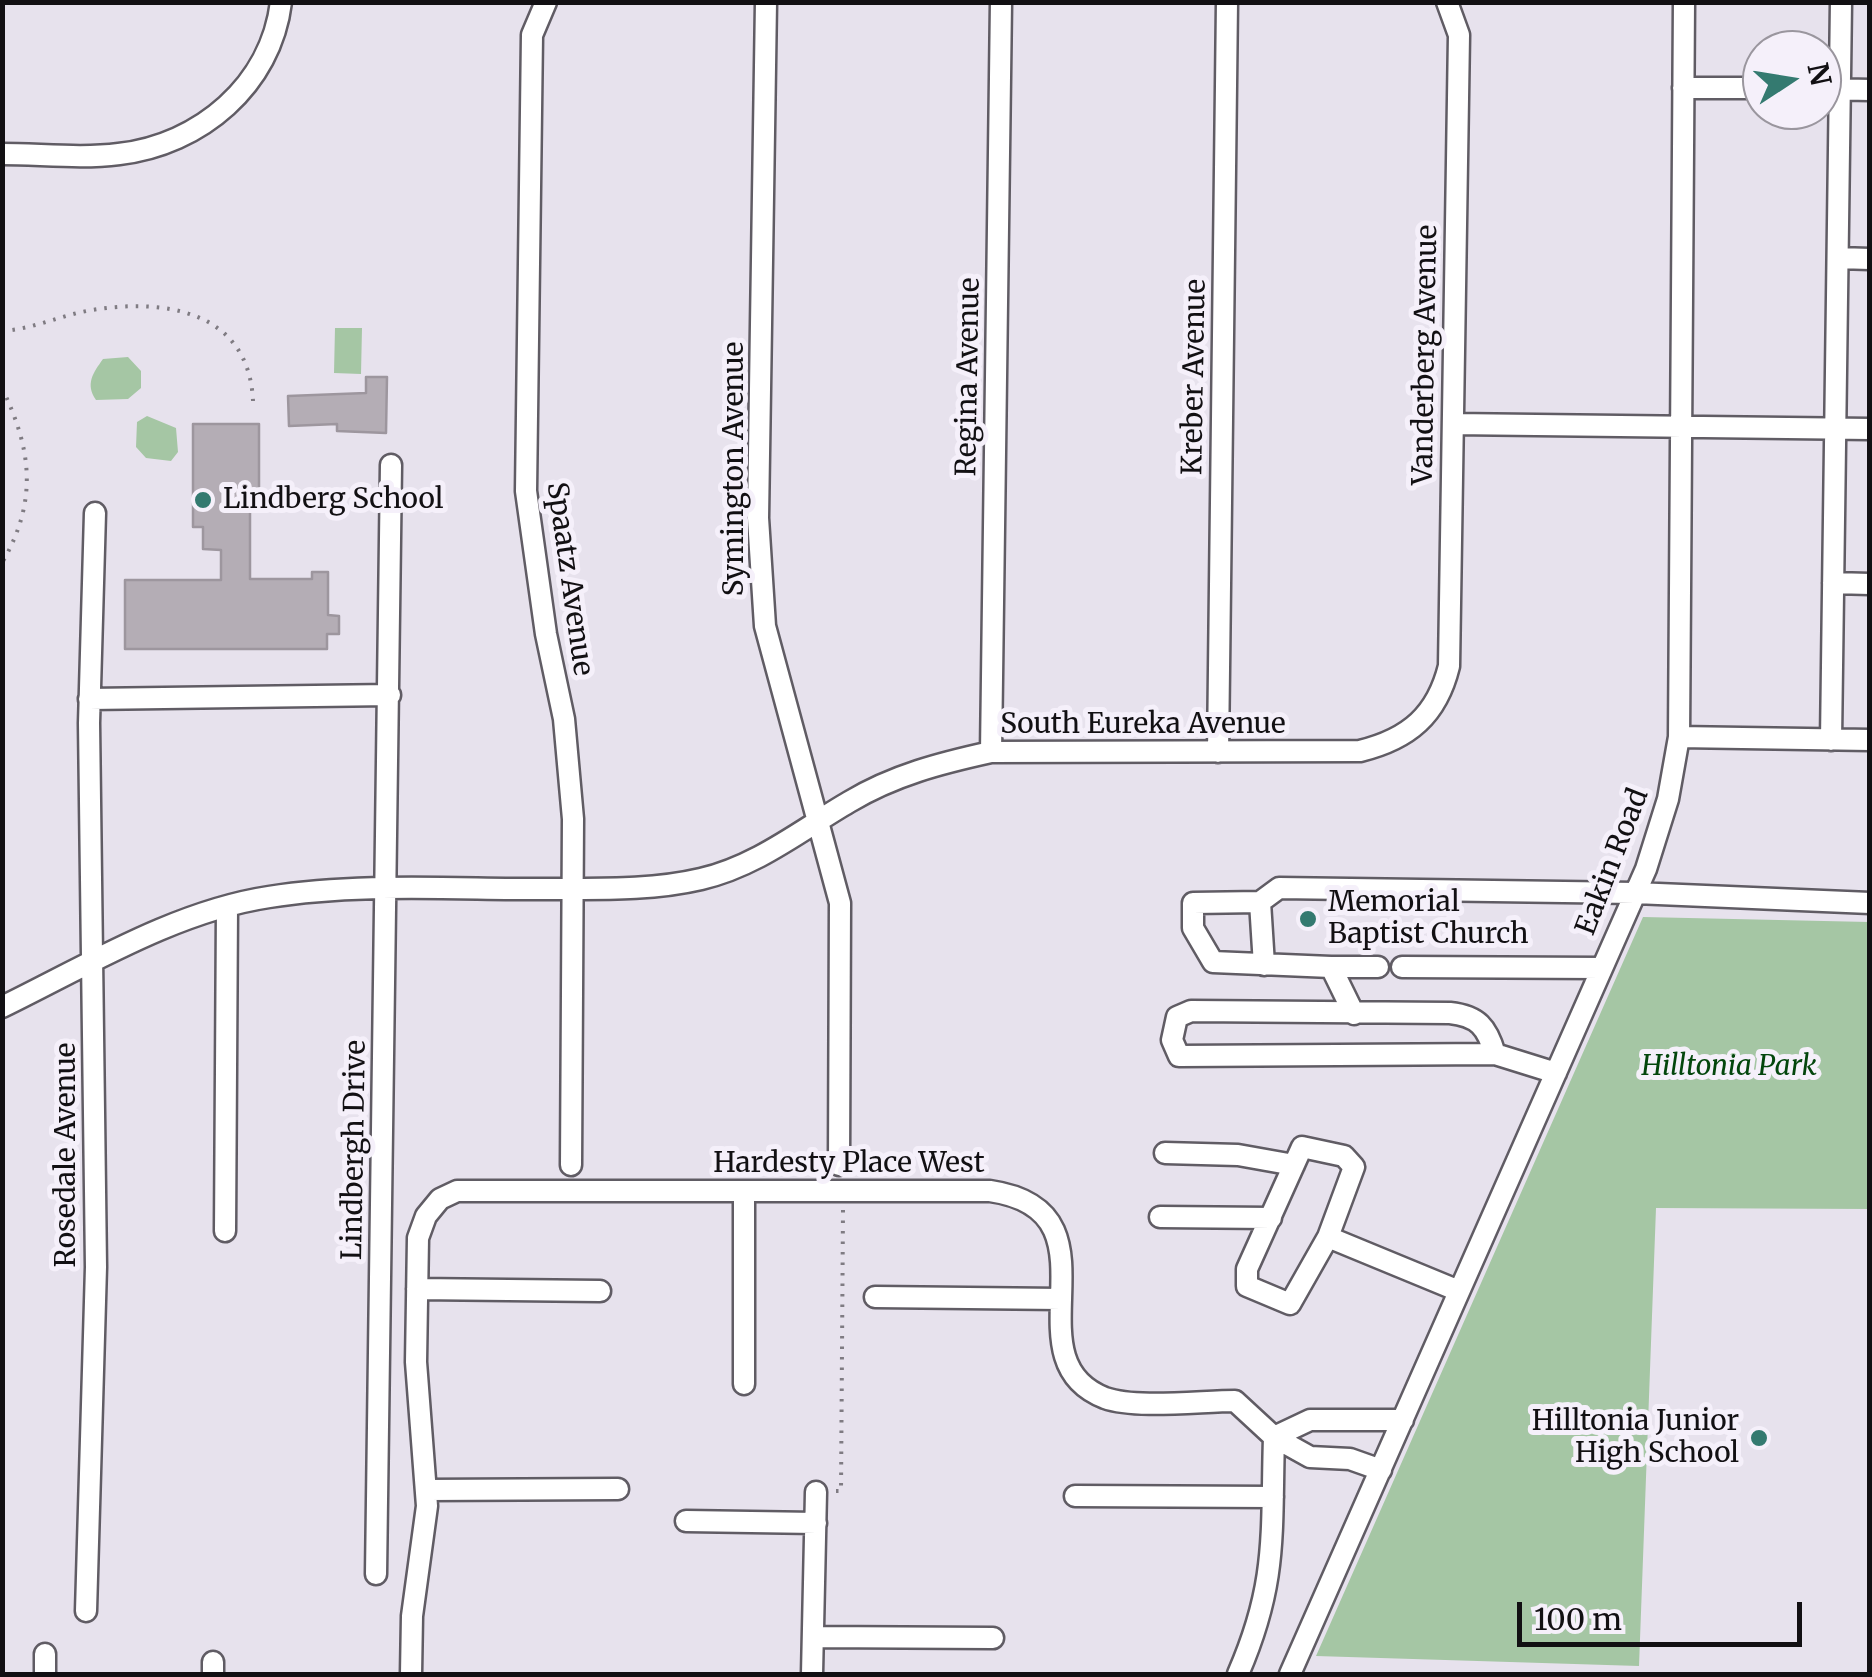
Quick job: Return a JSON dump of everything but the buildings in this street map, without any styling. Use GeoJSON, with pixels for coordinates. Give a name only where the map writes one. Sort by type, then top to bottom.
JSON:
{"type":"FeatureCollection","features":[{"type":"Feature","properties":{"kind":"street"},"geometry":{"type":"LineString","coordinates":[[2,154],[116,155],[175,140],[228,107],[250,82],[266,54],[281,2]]}},
{"type":"Feature","properties":{"kind":"street","name":"Spaatz Avenue"},"geometry":{"type":"LineString","coordinates":[[546,2],[532,35],[526,491],[546,634],[564,718],[574,819],[571,1164]]}},
{"type":"Feature","properties":{"kind":"street","name":"Symington Avenue"},"geometry":{"type":"LineString","coordinates":[[766,2],[758,518],[764,608],[787,712],[834,869],[842,940],[839,1165]]}},
{"type":"Feature","properties":{"kind":"street","name":"Regina Avenue"},"geometry":{"type":"LineString","coordinates":[[991,752],[1001,2]]}},
{"type":"Feature","properties":{"kind":"street","name":"Kreber Avenue"},"geometry":{"type":"LineString","coordinates":[[1218,752],[1228,2]]}},
{"type":"Feature","properties":{"kind":"street","name":"Vanderberg Avenue"},"geometry":{"type":"LineString","coordinates":[[1434,707],[1450,666],[1459,34],[1447,2]]}},
{"type":"Feature","properties":{"kind":"street","name":"Eakin Road"},"geometry":{"type":"LineString","coordinates":[[1290,1674],[1635,893],[1663,819],[1679,738],[1678,426],[1684,2]]}},
{"type":"Feature","properties":{"kind":"street"},"geometry":{"type":"LineString","coordinates":[[1838,30],[1841,2]]}},
{"type":"Feature","properties":{"kind":"street"},"geometry":{"type":"LineString","coordinates":[[1683,88],[1742,88]]}},
{"type":"Feature","properties":{"kind":"street"},"geometry":{"type":"LineString","coordinates":[[1842,89],[1870,90]]}},
{"type":"Feature","properties":{"kind":"street"},"geometry":{"type":"LineString","coordinates":[[1831,740],[1838,258],[1833,130]]}},
{"type":"Feature","properties":{"kind":"street"},"geometry":{"type":"LineString","coordinates":[[1838,258],[1870,259]]}},
{"type":"Feature","properties":{"kind":"street"},"geometry":{"type":"LineString","coordinates":[[1453,424],[1870,428]]}},
{"type":"Feature","properties":{"kind":"street","name":"Lindbergh Drive"},"geometry":{"type":"LineString","coordinates":[[376,1574],[388,890],[390,464]]}},
{"type":"Feature","properties":{"kind":"street","name":"Rosedale Avenue"},"geometry":{"type":"LineString","coordinates":[[86,1611],[96,1267],[89,699],[95,513]]}},
{"type":"Feature","properties":{"kind":"street"},"geometry":{"type":"LineString","coordinates":[[1833,583],[1870,584]]}},
{"type":"Feature","properties":{"kind":"street"},"geometry":{"type":"LineString","coordinates":[[89,699],[390,694]]}},
{"type":"Feature","properties":{"kind":"street","name":"South Eureka Avenue"},"geometry":{"type":"LineString","coordinates":[[2,1007],[91,964],[228,907],[303,892],[666,886],[705,878],[801,836],[888,780],[991,752],[1360,751],[1402,738],[1434,707]]}},
{"type":"Feature","properties":{"kind":"street"},"geometry":{"type":"LineString","coordinates":[[1679,738],[1870,740]]}},
{"type":"Feature","properties":{"kind":"street"},"geometry":{"type":"LineString","coordinates":[[1378,967],[1213,962],[1190,916],[1193,903],[1260,902],[1279,888],[1635,893],[1870,903]]}},
{"type":"Feature","properties":{"kind":"street"},"geometry":{"type":"LineString","coordinates":[[1260,902],[1264,964]]}},
{"type":"Feature","properties":{"kind":"street"},"geometry":{"type":"LineString","coordinates":[[225,1230],[228,907]]}},
{"type":"Feature","properties":{"kind":"street"},"geometry":{"type":"LineString","coordinates":[[1331,967],[1354,1014]]}},
{"type":"Feature","properties":{"kind":"street"},"geometry":{"type":"LineString","coordinates":[[1402,967],[1602,968]]}},
{"type":"Feature","properties":{"kind":"street"},"geometry":{"type":"LineString","coordinates":[[1495,1054],[1488,1031],[1471,1015],[1191,1010],[1177,1017],[1172,1040],[1179,1056],[1495,1054],[1556,1073]]}},
{"type":"Feature","properties":{"kind":"street"},"geometry":{"type":"LineString","coordinates":[[1302,1147],[1344,1156],[1354,1167],[1328,1238],[1290,1304],[1247,1286],[1246,1269],[1294,1165],[1302,1147]]}},
{"type":"Feature","properties":{"kind":"street"},"geometry":{"type":"LineString","coordinates":[[1164,1152],[1238,1155],[1294,1165]]}},
{"type":"Feature","properties":{"kind":"street","name":"Hardesty Place West"},"geometry":{"type":"LineString","coordinates":[[417,1289],[418,1238],[426,1216],[440,1198],[475,1190],[845,1191],[1020,1196],[1044,1212],[1062,1246],[1062,1348],[1088,1388],[1117,1400],[1235,1402],[1274,1437],[1310,1457],[1350,1459],[1380,1470]]}},
{"type":"Feature","properties":{"kind":"street"},"geometry":{"type":"LineString","coordinates":[[744,1190],[744,1384]]}},
{"type":"Feature","properties":{"kind":"street"},"geometry":{"type":"LineString","coordinates":[[1160,1217],[1271,1218]]}},
{"type":"Feature","properties":{"kind":"street"},"geometry":{"type":"LineString","coordinates":[[1328,1238],[1459,1291]]}},
{"type":"Feature","properties":{"kind":"street"},"geometry":{"type":"LineString","coordinates":[[411,1674],[412,1616],[424,1550],[426,1490],[416,1362],[417,1289],[600,1291]]}},
{"type":"Feature","properties":{"kind":"street"},"geometry":{"type":"LineString","coordinates":[[876,1297],[1062,1299]]}},
{"type":"Feature","properties":{"kind":"street"},"geometry":{"type":"LineString","coordinates":[[1238,1674],[1268,1592],[1274,1561],[1274,1437],[1310,1420],[1403,1420]]}},
{"type":"Feature","properties":{"kind":"street"},"geometry":{"type":"LineString","coordinates":[[426,1490],[618,1489]]}},
{"type":"Feature","properties":{"kind":"street"},"geometry":{"type":"LineString","coordinates":[[812,1674],[816,1492]]}},
{"type":"Feature","properties":{"kind":"street"},"geometry":{"type":"LineString","coordinates":[[1075,1496],[1273,1497]]}},
{"type":"Feature","properties":{"kind":"street"},"geometry":{"type":"LineString","coordinates":[[686,1521],[816,1523]]}},
{"type":"Feature","properties":{"kind":"street"},"geometry":{"type":"LineString","coordinates":[[813,1636],[993,1638]]}},
{"type":"Feature","properties":{"kind":"path"},"geometry":{"type":"LineString","coordinates":[[2,331],[26,329],[91,310],[179,308],[206,318],[226,335],[252,381],[254,401]]}},
{"type":"Feature","properties":{"kind":"path"},"geometry":{"type":"LineString","coordinates":[[2,388],[30,460],[25,504],[2,563]]}},
{"type":"Feature","properties":{"kind":"path"},"geometry":{"type":"LineString","coordinates":[[816,1492],[841,1491],[840,1298],[845,1191]]}},
{"type":"Feature","properties":{"kind":"green space"},"geometry":{"type":"Polygon","coordinates":[[[335,328],[362,328],[361,374],[334,373],[335,328]]]}},
{"type":"Feature","properties":{"kind":"green space"},"geometry":{"type":"Polygon","coordinates":[[[128,357],[141,371],[141,388],[128,399],[96,400],[91,384],[103,359],[128,357]]]}},
{"type":"Feature","properties":{"kind":"green space"},"geometry":{"type":"Polygon","coordinates":[[[147,416],[176,428],[178,452],[171,461],[146,458],[136,447],[137,422],[147,416]]]}},
{"type":"Feature","properties":{"kind":"green space","name":"Hilltonia Park"},"geometry":{"type":"Polygon","coordinates":[[[1643,917],[1869,922],[1869,1209],[1656,1208],[1639,1666],[1316,1656],[1643,917]]]}},
{"type":"Feature","properties":{"kind":"place","name":"Lindberg School"},"geometry":{"type":"Point","coordinates":[203,500]}},
{"type":"Feature","properties":{"kind":"place","name":"Memorial Baptist Church"},"geometry":{"type":"Point","coordinates":[1308,919]}},
{"type":"Feature","properties":{"kind":"place","name":"Hilltonia Junior High School"},"geometry":{"type":"Point","coordinates":[1759,1438]}}]}
